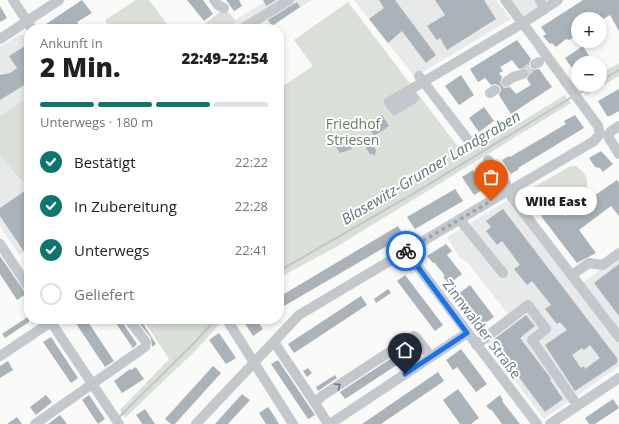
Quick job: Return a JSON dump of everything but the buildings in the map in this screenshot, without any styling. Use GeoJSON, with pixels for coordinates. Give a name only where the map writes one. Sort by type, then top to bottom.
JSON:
{"type":"FeatureCollection","features":[{"type":"Feature","properties":{"kind":"street"},"geometry":{"type":"LineString","coordinates":[[13,0],[28,24]]}},
{"type":"Feature","properties":{"kind":"street"},"geometry":{"type":"LineString","coordinates":[[30,24],[59,0]]}},
{"type":"Feature","properties":{"kind":"street"},"geometry":{"type":"LineString","coordinates":[[214,0],[218,5],[224,8]]}},
{"type":"Feature","properties":{"kind":"street"},"geometry":{"type":"LineString","coordinates":[[250,24],[289,0]]}},
{"type":"Feature","properties":{"kind":"street"},"geometry":{"type":"LineString","coordinates":[[505,0],[619,154]]}},
{"type":"Feature","properties":{"kind":"street"},"geometry":{"type":"LineString","coordinates":[[408,91],[421,79],[523,23],[542,5],[558,0]]}},
{"type":"Feature","properties":{"kind":"street"},"geometry":{"type":"LineString","coordinates":[[0,39],[24,27]]}},
{"type":"Feature","properties":{"kind":"street"},"geometry":{"type":"LineString","coordinates":[[506,82],[513,77],[523,74]]}},
{"type":"Feature","properties":{"kind":"street"},"geometry":{"type":"LineString","coordinates":[[421,79],[472,145]]}},
{"type":"Feature","properties":{"kind":"street"},"geometry":{"type":"LineString","coordinates":[[196,424],[299,315],[619,126]]}},
{"type":"Feature","properties":{"kind":"street"},"geometry":{"type":"LineString","coordinates":[[488,160],[506,184],[508,192],[513,199],[572,276],[617,330]]}},
{"type":"Feature","properties":{"kind":"street"},"geometry":{"type":"LineString","coordinates":[[460,220],[503,273]]}},
{"type":"Feature","properties":{"kind":"street"},"geometry":{"type":"LineString","coordinates":[[0,244],[24,280]]}},
{"type":"Feature","properties":{"kind":"street","name":"Zinnwalder Straße"},"geometry":{"type":"LineString","coordinates":[[406,251],[537,424]]}},
{"type":"Feature","properties":{"kind":"street"},"geometry":{"type":"LineString","coordinates":[[572,276],[588,263],[603,265],[619,253]]}},
{"type":"Feature","properties":{"kind":"street"},"geometry":{"type":"LineString","coordinates":[[20,274],[24,271]]}},
{"type":"Feature","properties":{"kind":"street"},"geometry":{"type":"LineString","coordinates":[[476,345],[528,305],[546,329],[532,340],[577,406]]}},
{"type":"Feature","properties":{"kind":"street"},"geometry":{"type":"LineString","coordinates":[[0,356],[46,324]]}},
{"type":"Feature","properties":{"kind":"street"},"geometry":{"type":"LineString","coordinates":[[52,324],[119,424]]}},
{"type":"Feature","properties":{"kind":"street"},"geometry":{"type":"LineString","coordinates":[[35,424],[145,347],[146,342],[132,324]]}},
{"type":"Feature","properties":{"kind":"street"},"geometry":{"type":"LineString","coordinates":[[230,324],[293,424]]}},
{"type":"Feature","properties":{"kind":"street"},"geometry":{"type":"LineString","coordinates":[[274,342],[329,424],[467,333]]}},
{"type":"Feature","properties":{"kind":"street"},"geometry":{"type":"LineString","coordinates":[[315,403],[322,396],[414,336],[431,357]]}},
{"type":"Feature","properties":{"kind":"street"},"geometry":{"type":"LineString","coordinates":[[550,424],[619,378]]}},
{"type":"Feature","properties":{"kind":"shaded area"},"geometry":{"type":"Polygon","coordinates":[[[267,0],[312,0],[276,24],[235,24],[235,20],[267,0]]]}},
{"type":"Feature","properties":{"kind":"shaded area"},"geometry":{"type":"Polygon","coordinates":[[[354,0],[496,0],[511,19],[415,77],[354,0]]]}},
{"type":"Feature","properties":{"kind":"shaded area"},"geometry":{"type":"Polygon","coordinates":[[[510,0],[553,0],[524,20],[510,0]]]}},
{"type":"Feature","properties":{"kind":"shaded area"},"geometry":{"type":"Polygon","coordinates":[[[20,34],[24,35],[24,100],[0,116],[0,47],[20,34]]]}},
{"type":"Feature","properties":{"kind":"shaded area"},"geometry":{"type":"Polygon","coordinates":[[[0,156],[24,183],[24,252],[19,255],[0,226],[0,156]]]}},
{"type":"Feature","properties":{"kind":"shaded area"},"geometry":{"type":"Polygon","coordinates":[[[513,197],[580,285],[619,256],[619,366],[544,419],[480,334],[508,314],[467,262],[459,257],[447,237],[513,197]]]}},
{"type":"Feature","properties":{"kind":"green space"},"geometry":{"type":"Polygon","coordinates":[[[136,0],[149,0],[167,24],[107,24],[105,20],[136,0]]]}},
{"type":"Feature","properties":{"kind":"green space","name":"Friedhof Striesen"},"geometry":{"type":"Polygon","coordinates":[[[348,2],[465,156],[565,95],[571,103],[336,247],[284,275],[284,86],[313,66],[294,40],[348,2]]]}},
{"type":"Feature","properties":{"kind":"green space"},"geometry":{"type":"Polygon","coordinates":[[[225,8],[235,20],[235,24],[204,24],[225,8]]]}},
{"type":"Feature","properties":{"kind":"green space"},"geometry":{"type":"Polygon","coordinates":[[[619,63],[619,76],[607,83],[607,70],[619,63]]]}},
{"type":"Feature","properties":{"kind":"green space"},"geometry":{"type":"Polygon","coordinates":[[[584,92],[591,92],[586,95],[584,92]]]}},
{"type":"Feature","properties":{"kind":"green space"},"geometry":{"type":"Polygon","coordinates":[[[24,100],[24,183],[0,156],[0,116],[24,100]]]}},
{"type":"Feature","properties":{"kind":"green space"},"geometry":{"type":"Polygon","coordinates":[[[571,166],[576,166],[583,172],[587,180],[587,186],[593,194],[566,214],[560,207],[554,205],[541,215],[523,193],[571,166]]]}},
{"type":"Feature","properties":{"kind":"green space"},"geometry":{"type":"Polygon","coordinates":[[[146,324],[219,324],[196,350],[125,418],[120,410],[169,359],[146,324]]]}},
{"type":"Feature","properties":{"kind":"waterway","name":"Blasewitz‐Grunaer Landgraben"},"geometry":{"type":"LineString","coordinates":[[607,77],[619,70]]}},
{"type":"Feature","properties":{"kind":"waterway","name":"Blasewitz‐Grunaer Landgraben"},"geometry":{"type":"LineString","coordinates":[[284,268],[416,192],[572,97]]}},
{"type":"Feature","properties":{"kind":"waterway","name":"Blasewitz‐Grunaer Landgraben"},"geometry":{"type":"LineString","coordinates":[[118,418],[211,324]]}},
{"type":"Feature","properties":{"kind":"tunnel"},"geometry":{"type":"LineString","coordinates":[[523,74],[535,64]]}},
{"type":"Feature","properties":{"kind":"way so far"},"geometry":{"type":"LineString","coordinates":[[406,251],[491,201]]}},
{"type":"Feature","properties":{"kind":"place","name":"Wild East"},"geometry":{"type":"Point","coordinates":[491,201]}},
{"type":"Feature","properties":{"kind":"route"},"geometry":{"type":"LineString","coordinates":[[405,374],[467,333],[406,251]]}}]}
